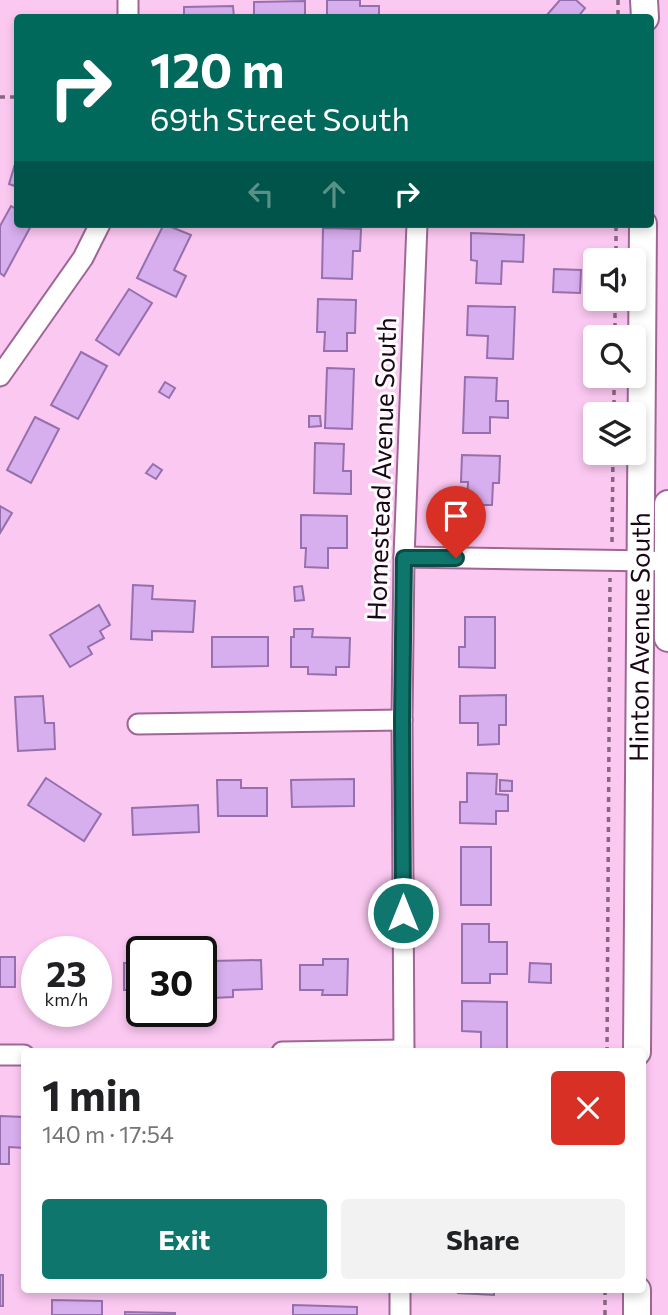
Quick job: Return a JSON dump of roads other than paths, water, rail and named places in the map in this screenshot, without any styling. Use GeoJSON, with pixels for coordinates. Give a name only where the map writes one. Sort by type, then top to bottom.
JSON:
{"type":"FeatureCollection","features":[{"type":"Feature","properties":{"kind":"main road","name":"Hinton Avenue South"},"geometry":{"type":"LineString","coordinates":[[637,1048],[643,228]]}},
{"type":"Feature","properties":{"kind":"main road","name":"Hinton Avenue South"},"geometry":{"type":"LineString","coordinates":[[668,504],[668,638]]}},
{"type":"Feature","properties":{"kind":"main road"},"geometry":{"type":"LineString","coordinates":[[637,1293],[637,1315]]}},
{"type":"Feature","properties":{"kind":"street"},"geometry":{"type":"LineString","coordinates":[[0,376],[83,258],[98,228]]}},
{"type":"Feature","properties":{"kind":"street","name":"Homestead Avenue South"},"geometry":{"type":"LineString","coordinates":[[404,1048],[404,558],[417,228]]}},
{"type":"Feature","properties":{"kind":"street"},"geometry":{"type":"LineString","coordinates":[[404,558],[668,561]]}},
{"type":"Feature","properties":{"kind":"street"},"geometry":{"type":"LineString","coordinates":[[138,724],[402,720]]}},
{"type":"Feature","properties":{"kind":"street"},"geometry":{"type":"LineString","coordinates":[[0,1055],[21,1055]]}},
{"type":"Feature","properties":{"kind":"street"},"geometry":{"type":"LineString","coordinates":[[400,1293],[400,1315]]}}]}
